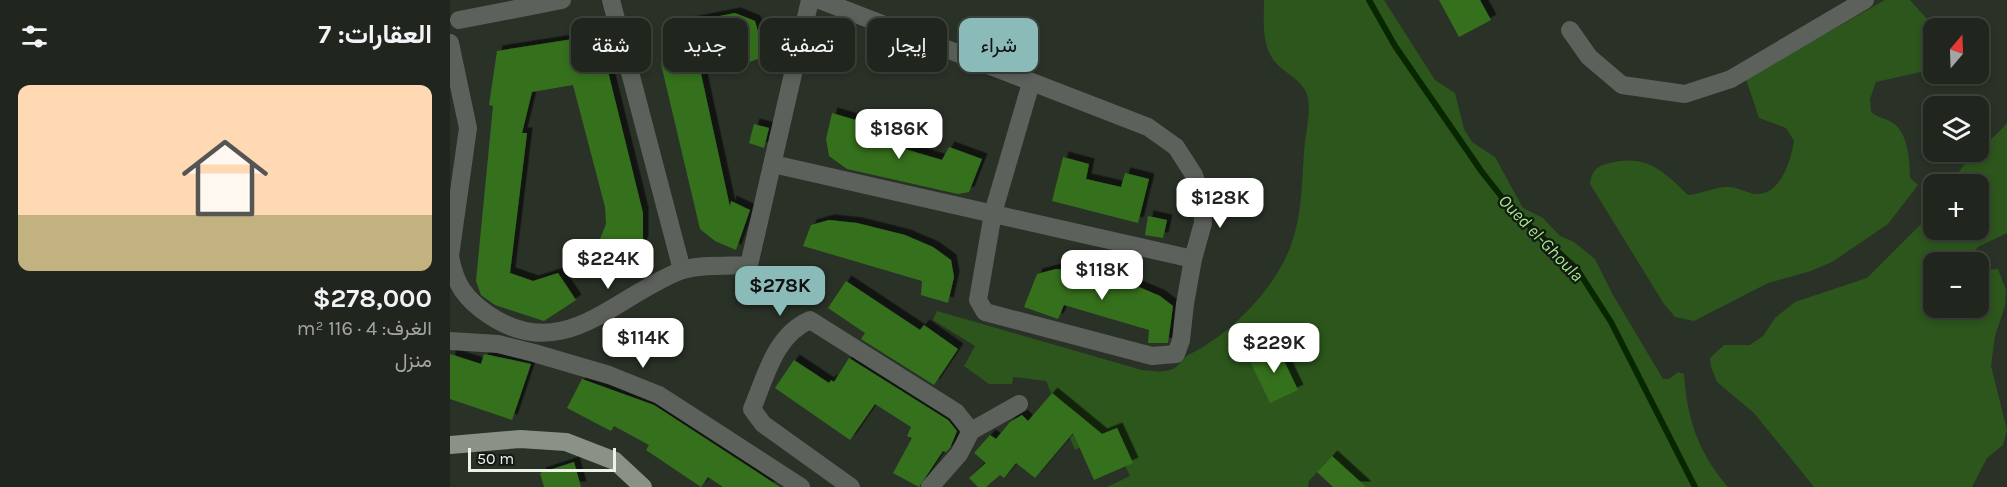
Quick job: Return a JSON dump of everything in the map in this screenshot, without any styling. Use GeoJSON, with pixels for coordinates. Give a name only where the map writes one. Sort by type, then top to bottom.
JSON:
{"type":"FeatureCollection","features":[{"type":"Feature","properties":{"kind":"main road"},"geometry":{"type":"LineString","coordinates":[[450,446],[520,439],[566,442],[615,461],[643,487]]}},
{"type":"Feature","properties":{"kind":"street"},"geometry":{"type":"LineString","coordinates":[[562,0],[454,14],[457,32],[450,41],[468,128],[450,256],[453,275],[464,296],[507,327],[546,334],[566,330],[598,316],[682,270],[749,265],[810,0]]}},
{"type":"Feature","properties":{"kind":"street"},"geometry":{"type":"LineString","coordinates":[[611,0],[682,270]]}},
{"type":"Feature","properties":{"kind":"street"},"geometry":{"type":"LineString","coordinates":[[820,0],[1148,127],[1176,147],[1194,175],[1202,199],[1203,223],[1193,260],[1180,347],[1176,354],[1152,356],[985,312],[978,300],[993,213],[1030,83]]}},
{"type":"Feature","properties":{"kind":"street"},"geometry":{"type":"LineString","coordinates":[[1570,30],[1589,57],[1622,86],[1685,94],[1731,78],[1865,0]]}},
{"type":"Feature","properties":{"kind":"street"},"geometry":{"type":"LineString","coordinates":[[773,164],[1193,260]]}},
{"type":"Feature","properties":{"kind":"street"},"geometry":{"type":"LineString","coordinates":[[851,487],[763,424],[752,409],[781,342],[797,326],[810,320],[957,412],[972,431]]}},
{"type":"Feature","properties":{"kind":"street"},"geometry":{"type":"LineString","coordinates":[[450,341],[498,344],[534,353],[609,375],[659,395],[801,487]]}},
{"type":"Feature","properties":{"kind":"street"},"geometry":{"type":"LineString","coordinates":[[930,487],[959,454],[972,431],[1019,404]]}},
{"type":"Feature","properties":{"kind":"green space"},"geometry":{"type":"Polygon","coordinates":[[[1264,0],[1384,0],[1435,80],[1455,93],[1464,129],[1472,142],[1495,157],[1523,208],[1543,218],[1560,236],[1574,242],[1595,259],[1613,295],[1663,379],[1669,379],[1678,372],[1684,374],[1688,406],[1696,434],[1709,461],[1728,487],[1356,487],[1328,460],[1309,481],[1308,487],[1107,487],[1130,476],[1109,432],[1075,450],[1046,381],[1013,377],[1012,384],[989,384],[964,366],[975,346],[933,320],[937,311],[1142,370],[1161,371],[1173,369],[1188,355],[1221,334],[1237,321],[1264,292],[1285,259],[1298,220],[1309,111],[1308,98],[1303,87],[1275,62],[1267,48],[1264,32],[1264,0]]]}},
{"type":"Feature","properties":{"kind":"green space"},"geometry":{"type":"Polygon","coordinates":[[[1885,0],[1910,0],[1926,18],[1923,18],[1923,71],[1876,82],[1870,99],[1871,112],[1893,123],[1902,133],[1907,148],[1910,178],[1918,185],[1888,224],[1832,262],[1811,271],[1768,283],[1694,321],[1675,317],[1664,304],[1590,184],[1592,176],[1598,168],[1605,164],[1634,161],[1653,166],[1688,195],[1725,187],[1756,194],[1772,189],[1783,175],[1794,141],[1786,128],[1759,118],[1746,79],[1885,0]]]}},
{"type":"Feature","properties":{"kind":"green space"},"geometry":{"type":"Polygon","coordinates":[[[2007,123],[2007,233],[1978,247],[1973,252],[1923,252],[1923,318],[1989,318],[1989,269],[1998,269],[2006,290],[2005,306],[1995,336],[1991,366],[2007,430],[2003,445],[1987,458],[1972,487],[1814,487],[1754,413],[1717,382],[1710,358],[1724,345],[1750,345],[1763,336],[1775,318],[1795,302],[1867,278],[1923,222],[1923,240],[1989,240],[1989,174],[1958,174],[1967,162],[1989,162],[1989,141],[2007,123]]]}},
{"type":"Feature","properties":{"kind":"building"},"geometry":{"type":"Polygon","coordinates":[[[1439,0],[1480,0],[1491,20],[1459,37],[1439,0]]]}},
{"type":"Feature","properties":{"kind":"building"},"geometry":{"type":"Polygon","coordinates":[[[735,13],[748,18],[710,18],[735,13]]]}},
{"type":"Feature","properties":{"kind":"building"},"geometry":{"type":"Polygon","coordinates":[[[748,18],[755,21],[760,38],[760,58],[748,63],[748,18]]]}},
{"type":"Feature","properties":{"kind":"building"},"geometry":{"type":"Polygon","coordinates":[[[571,39],[571,72],[608,72],[643,213],[643,241],[634,260],[614,280],[587,257],[600,239],[606,224],[605,207],[573,85],[532,92],[522,133],[527,133],[510,273],[533,281],[558,273],[576,300],[544,321],[495,305],[481,295],[476,281],[493,106],[489,105],[497,51],[571,39]]]}},
{"type":"Feature","properties":{"kind":"building"},"geometry":{"type":"Polygon","coordinates":[[[663,41],[663,72],[701,72],[730,207],[731,201],[750,210],[736,250],[715,241],[700,229],[661,64],[663,41]]]}},
{"type":"Feature","properties":{"kind":"building"},"geometry":{"type":"Polygon","coordinates":[[[832,113],[859,121],[858,135],[942,160],[949,147],[982,159],[969,192],[958,194],[847,169],[829,156],[826,139],[832,113]]]}},
{"type":"Feature","properties":{"kind":"building"},"geometry":{"type":"Polygon","coordinates":[[[754,124],[769,128],[764,148],[749,143],[754,124]]]}},
{"type":"Feature","properties":{"kind":"building"},"geometry":{"type":"Polygon","coordinates":[[[1063,157],[1089,164],[1086,179],[1121,187],[1125,173],[1149,179],[1138,223],[1052,201],[1063,157]]]}},
{"type":"Feature","properties":{"kind":"building"},"geometry":{"type":"Polygon","coordinates":[[[1148,216],[1167,220],[1163,238],[1145,235],[1148,216]]]}},
{"type":"Feature","properties":{"kind":"building"},"geometry":{"type":"Polygon","coordinates":[[[829,220],[857,223],[905,235],[933,247],[951,260],[954,277],[948,303],[921,295],[922,281],[803,246],[811,225],[829,220]]]}},
{"type":"Feature","properties":{"kind":"building"},"geometry":{"type":"Polygon","coordinates":[[[1056,269],[1084,272],[1132,284],[1160,296],[1173,306],[1168,343],[1148,343],[1149,330],[1064,305],[1058,319],[1024,307],[1037,274],[1056,269]]]}},
{"type":"Feature","properties":{"kind":"building"},"geometry":{"type":"Polygon","coordinates":[[[846,281],[920,330],[924,325],[958,349],[934,385],[861,339],[865,333],[828,308],[846,281]]]}},
{"type":"Feature","properties":{"kind":"building"},"geometry":{"type":"Polygon","coordinates":[[[1277,346],[1298,390],[1270,403],[1249,359],[1277,346]]]}},
{"type":"Feature","properties":{"kind":"building"},"geometry":{"type":"Polygon","coordinates":[[[450,354],[481,364],[484,354],[531,364],[512,420],[450,399],[450,354]]]}},
{"type":"Feature","properties":{"kind":"building"},"geometry":{"type":"Polygon","coordinates":[[[849,358],[948,420],[957,431],[950,448],[946,452],[943,451],[919,487],[893,473],[912,438],[907,436],[911,427],[875,404],[850,440],[775,388],[794,360],[829,383],[831,380],[834,382],[849,358]]]}},
{"type":"Feature","properties":{"kind":"building"},"geometry":{"type":"Polygon","coordinates":[[[582,379],[654,405],[780,487],[723,487],[708,477],[701,487],[646,450],[649,445],[614,426],[611,431],[567,408],[582,379]]]}},
{"type":"Feature","properties":{"kind":"building"},"geometry":{"type":"Polygon","coordinates":[[[1052,393],[1102,434],[1117,428],[1133,463],[1094,480],[1073,433],[1035,478],[1016,463],[1004,478],[1000,475],[986,487],[978,487],[969,478],[986,463],[974,453],[990,435],[996,439],[1010,422],[1022,415],[1028,421],[1052,393]]]}},
{"type":"Feature","properties":{"kind":"building"},"geometry":{"type":"Polygon","coordinates":[[[1332,456],[1366,487],[1333,487],[1317,472],[1332,456]]]}},
{"type":"Feature","properties":{"kind":"building"},"geometry":{"type":"Polygon","coordinates":[[[574,462],[581,487],[544,487],[540,473],[574,462]]]}},
{"type":"Feature","properties":{"kind":"waterway","name":"Oued el-Ghoula"},"geometry":{"type":"LineString","coordinates":[[1369,0],[1395,46],[1482,172],[1512,210],[1577,269],[1611,322],[1695,487]]}}]}
